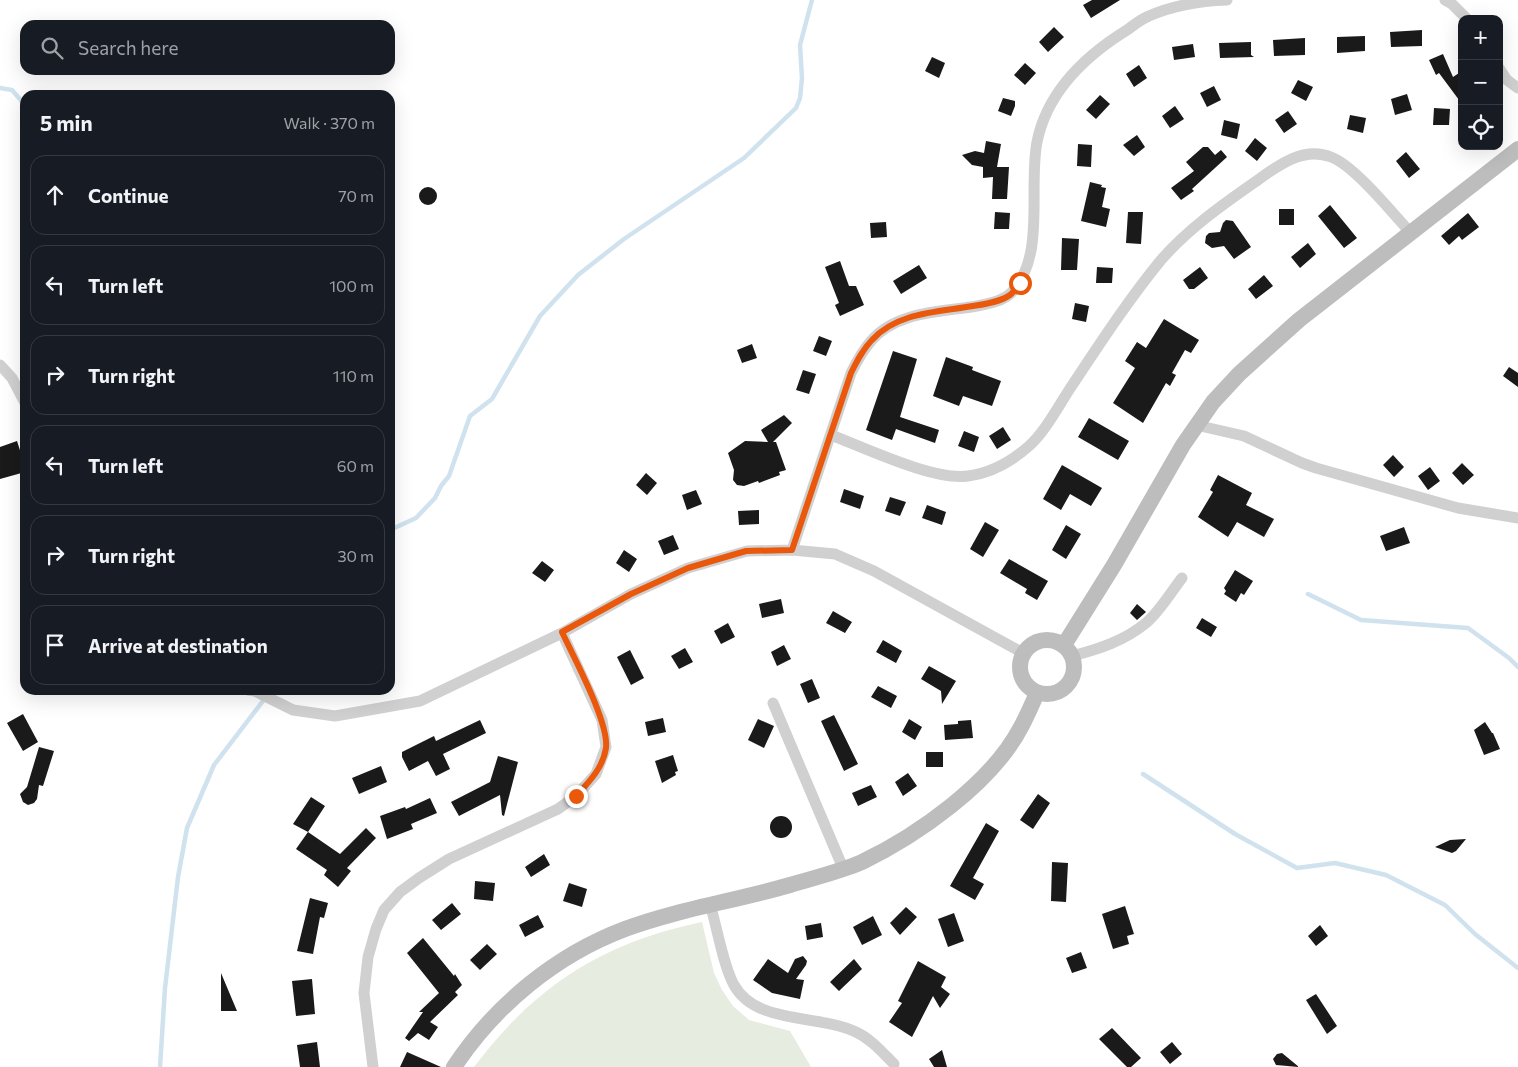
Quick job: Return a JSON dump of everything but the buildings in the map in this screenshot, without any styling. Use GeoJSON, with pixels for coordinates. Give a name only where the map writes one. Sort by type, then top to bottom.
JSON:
{"type":"FeatureCollection","features":[{"type":"Feature","properties":{"kind":"street"},"geometry":{"type":"LineString","coordinates":[[792,550],[851,373],[872,339],[886,328],[905,319],[927,313],[991,303],[1010,295],[1020,283],[1027,270],[1033,237],[1033,201],[1037,143],[1046,114],[1062,86],[1081,65],[1112,39],[1148,16],[1187,4],[1226,0]]}},
{"type":"Feature","properties":{"kind":"street"},"geometry":{"type":"LineString","coordinates":[[1445,0],[1463,15]]}},
{"type":"Feature","properties":{"kind":"street"},"geometry":{"type":"LineString","coordinates":[[1503,74],[1507,80],[1518,88]]}},
{"type":"Feature","properties":{"kind":"street"},"geometry":{"type":"LineString","coordinates":[[1182,578],[1147,622],[1127,637],[1098,650],[1068,650],[1052,639],[1042,639],[1034,642],[1023,653],[1019,664],[1023,681],[1029,688],[1046,694],[1055,693],[1063,689],[1070,682],[1074,671],[1068,650],[1114,565],[1196,425],[1213,402],[1239,374],[1299,320],[1518,149]]}},
{"type":"Feature","properties":{"kind":"street"},"geometry":{"type":"LineString","coordinates":[[830,435],[903,463],[938,474],[956,477],[970,476],[1000,466],[1030,445],[1140,287],[1163,258],[1192,228],[1277,166],[1297,157],[1314,154],[1331,157],[1346,166],[1411,233]]}},
{"type":"Feature","properties":{"kind":"street"},"geometry":{"type":"LineString","coordinates":[[0,365],[12,378],[20,393]]}},
{"type":"Feature","properties":{"kind":"street"},"geometry":{"type":"LineString","coordinates":[[1196,425],[1244,436],[1316,468],[1458,508],[1518,518]]}},
{"type":"Feature","properties":{"kind":"street"},"geometry":{"type":"LineString","coordinates":[[263,695],[293,710],[335,716],[420,702],[562,632],[631,594],[688,568],[746,551],[792,550],[834,554],[874,571],[1023,653]]}},
{"type":"Feature","properties":{"kind":"street"},"geometry":{"type":"LineString","coordinates":[[373,1067],[364,993],[368,957],[384,910],[400,892],[449,859],[558,809],[576,796],[596,774],[606,748],[602,720],[562,632]]}},
{"type":"Feature","properties":{"kind":"street"},"geometry":{"type":"LineString","coordinates":[[454,1067],[488,1023],[508,1004],[551,968],[599,940],[651,920],[788,886],[860,862],[897,843],[932,820],[969,791],[1000,758],[1021,728],[1037,692]]}},
{"type":"Feature","properties":{"kind":"street"},"geometry":{"type":"LineString","coordinates":[[773,703],[843,868]]}},
{"type":"Feature","properties":{"kind":"street"},"geometry":{"type":"LineString","coordinates":[[710,904],[728,970],[734,985],[742,997],[753,1006],[767,1011],[828,1023],[854,1031],[868,1038],[894,1064]]}},
{"type":"Feature","properties":{"kind":"shaded area"},"geometry":{"type":"Polygon","coordinates":[[[702,922],[714,973],[722,990],[733,1006],[749,1020],[790,1031],[811,1067],[474,1067],[497,1038],[521,1013],[573,972],[633,942],[702,922]]]}},
{"type":"Feature","properties":{"kind":"waterway"},"geometry":{"type":"LineString","coordinates":[[395,528],[416,518],[435,498],[449,476],[470,416],[492,399],[540,316],[578,275],[624,239],[744,158],[796,108],[800,98],[802,78],[800,45],[812,0]]}},
{"type":"Feature","properties":{"kind":"waterway"},"geometry":{"type":"LineString","coordinates":[[0,88],[12,90],[20,99]]}},
{"type":"Feature","properties":{"kind":"waterway"},"geometry":{"type":"LineString","coordinates":[[1308,594],[1361,620],[1468,628],[1509,658],[1518,667]]}},
{"type":"Feature","properties":{"kind":"waterway"},"geometry":{"type":"LineString","coordinates":[[160,1067],[165,988],[178,877],[187,828],[214,765],[267,695]]}},
{"type":"Feature","properties":{"kind":"waterway"},"geometry":{"type":"LineString","coordinates":[[1143,774],[1235,834],[1297,868],[1335,863],[1386,875],[1445,905],[1475,934],[1518,968]]}},
{"type":"Feature","properties":{"kind":"route"},"geometry":{"type":"LineString","coordinates":[[576,796],[596,774],[606,748],[602,720],[562,632],[631,594],[688,568],[746,551],[792,550],[851,373],[872,339],[886,328],[905,319],[927,313],[991,303],[1010,295],[1020,283]]}}]}
